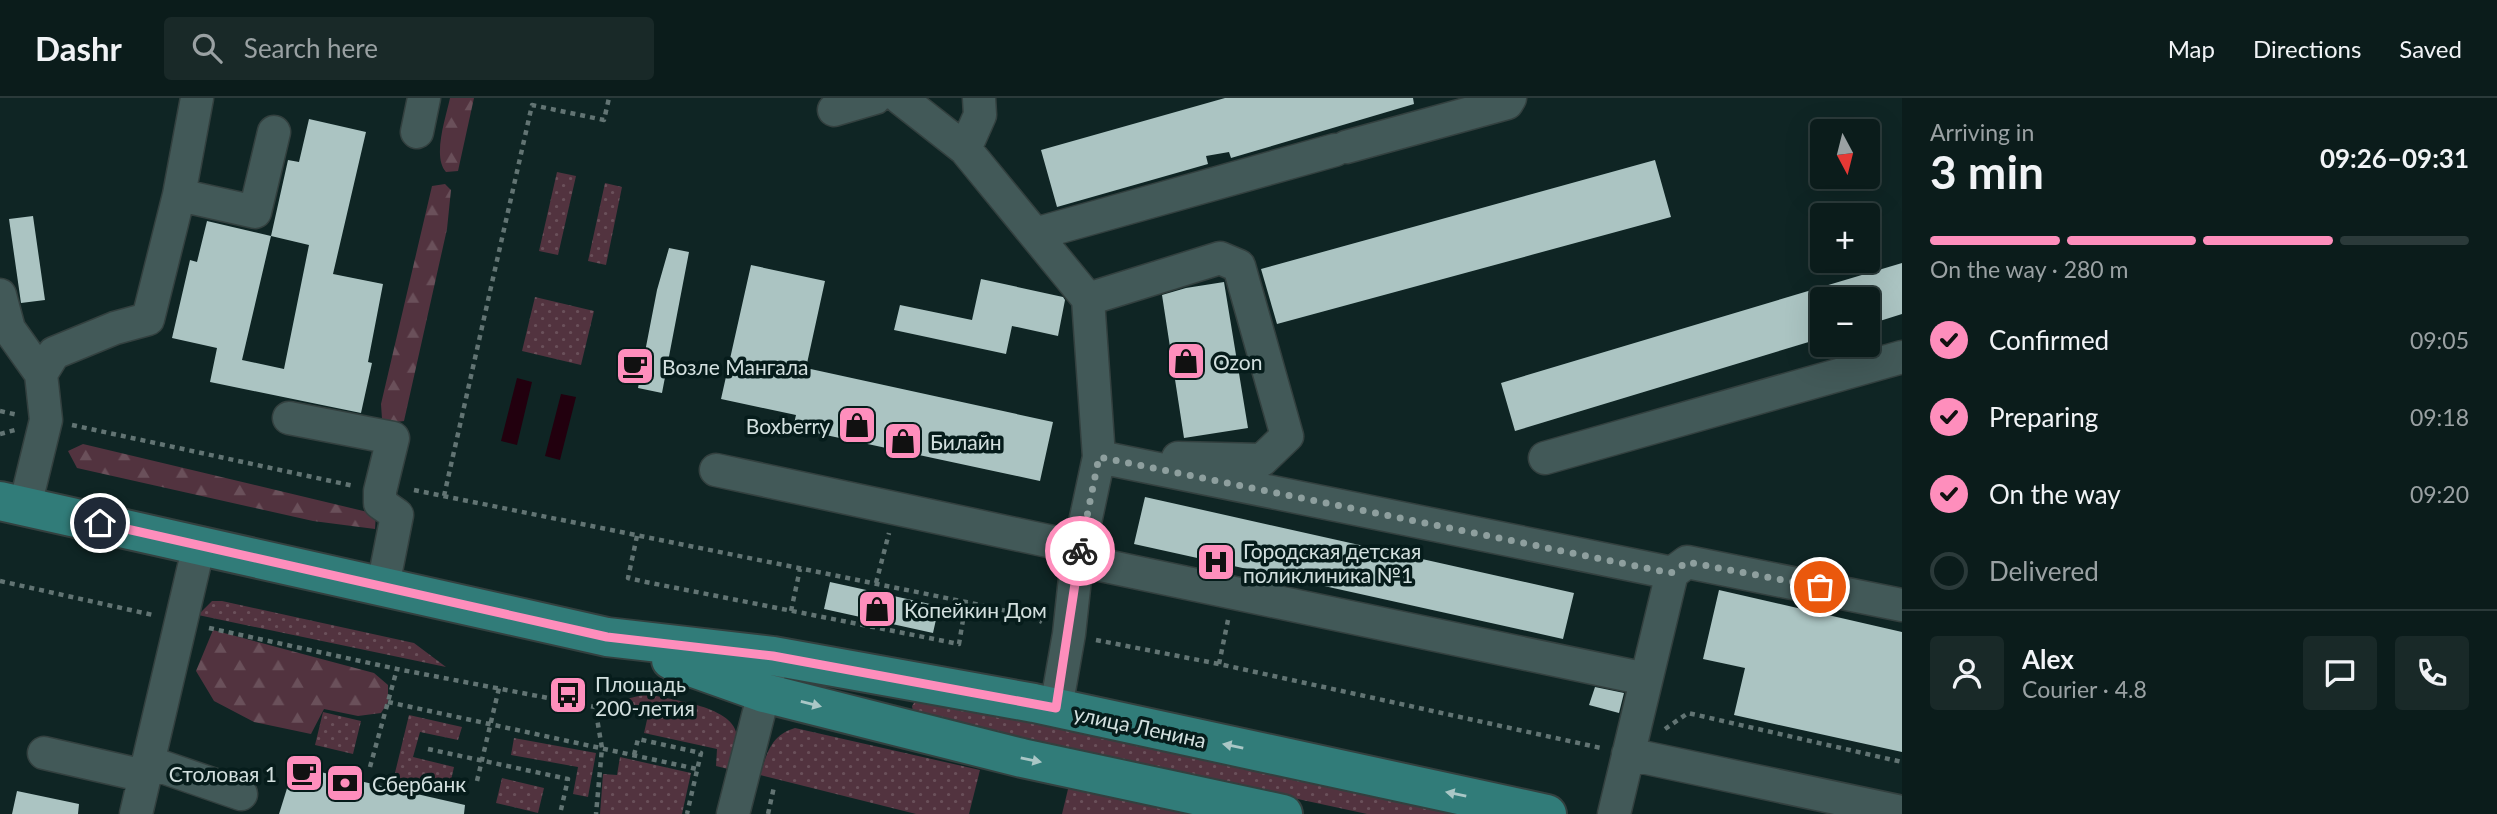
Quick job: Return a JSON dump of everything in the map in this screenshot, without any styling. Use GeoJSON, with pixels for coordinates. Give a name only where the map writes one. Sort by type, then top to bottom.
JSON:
{"type":"FeatureCollection","features":[{"type":"Feature","properties":{"kind":"main road","name":"улица Ленина"},"geometry":{"type":"LineString","coordinates":[[13,504],[607,637],[773,656],[1056,708],[1546,814]]}},
{"type":"Feature","properties":{"kind":"main road","name":"улица Ленина"},"geometry":{"type":"LineString","coordinates":[[607,637],[764,692],[1022,758],[1283,814]]}},
{"type":"Feature","properties":{"kind":"street"},"geometry":{"type":"LineString","coordinates":[[41,374],[54,353],[115,328],[148,319],[179,195],[197,98]]}},
{"type":"Feature","properties":{"kind":"street"},"geometry":{"type":"LineString","coordinates":[[417,132],[425,98]]}},
{"type":"Feature","properties":{"kind":"street"},"geometry":{"type":"LineString","coordinates":[[834,110],[875,98]]}},
{"type":"Feature","properties":{"kind":"street"},"geometry":{"type":"LineString","coordinates":[[900,98],[965,149],[1088,299],[1099,457],[1079,554],[1056,708]]}},
{"type":"Feature","properties":{"kind":"street"},"geometry":{"type":"LineString","coordinates":[[965,149],[980,115],[979,98]]}},
{"type":"Feature","properties":{"kind":"street"},"geometry":{"type":"LineString","coordinates":[[1035,234],[1507,103],[1510,98]]}},
{"type":"Feature","properties":{"kind":"street"},"geometry":{"type":"LineString","coordinates":[[179,195],[255,212],[274,132]]}},
{"type":"Feature","properties":{"kind":"street"},"geometry":{"type":"LineString","coordinates":[[1088,299],[1220,258],[1239,266],[1287,436],[1262,460],[1099,457]]}},
{"type":"Feature","properties":{"kind":"street"},"geometry":{"type":"LineString","coordinates":[[0,295],[9,329],[41,374],[46,420],[13,504]]}},
{"type":"Feature","properties":{"kind":"street"},"geometry":{"type":"LineString","coordinates":[[1545,458],[1902,357]]}},
{"type":"Feature","properties":{"kind":"street"},"geometry":{"type":"LineString","coordinates":[[289,418],[393,438],[380,491],[380,503],[397,515],[383,586]]}},
{"type":"Feature","properties":{"kind":"street"},"geometry":{"type":"LineString","coordinates":[[1099,457],[1671,573]]}},
{"type":"Feature","properties":{"kind":"street"},"geometry":{"type":"LineString","coordinates":[[716,470],[895,508],[1234,593],[1646,679]]}},
{"type":"Feature","properties":{"kind":"street"},"geometry":{"type":"LineString","coordinates":[[136,814],[199,545]]}},
{"type":"Feature","properties":{"kind":"street"},"geometry":{"type":"LineString","coordinates":[[1614,814],[1671,573],[1687,562],[1902,605]]}},
{"type":"Feature","properties":{"kind":"street"},"geometry":{"type":"LineString","coordinates":[[733,814],[773,656]]}},
{"type":"Feature","properties":{"kind":"street"},"geometry":{"type":"LineString","coordinates":[[44,753],[147,769],[242,794]]}},
{"type":"Feature","properties":{"kind":"street"},"geometry":{"type":"LineString","coordinates":[[1628,754],[1902,812]]}},
{"type":"Feature","properties":{"kind":"path"},"geometry":{"type":"LineString","coordinates":[[444,496],[532,105],[604,120],[609,98]]}},
{"type":"Feature","properties":{"kind":"path"},"geometry":{"type":"LineString","coordinates":[[46,420],[380,491],[396,487],[444,496],[966,602],[1030,616],[1069,634],[1219,664],[1628,754],[1688,713],[1902,762]]}},
{"type":"Feature","properties":{"kind":"path"},"geometry":{"type":"LineString","coordinates":[[876,583],[895,508]]}},
{"type":"Feature","properties":{"kind":"path"},"geometry":{"type":"LineString","coordinates":[[637,536],[628,578],[958,645],[966,602]]}},
{"type":"Feature","properties":{"kind":"path"},"geometry":{"type":"LineString","coordinates":[[791,611],[800,569]]}},
{"type":"Feature","properties":{"kind":"path"},"geometry":{"type":"LineString","coordinates":[[0,581],[397,669],[595,707],[602,748],[596,814]]}},
{"type":"Feature","properties":{"kind":"path"},"geometry":{"type":"LineString","coordinates":[[1219,664],[1234,593]]}},
{"type":"Feature","properties":{"kind":"path"},"geometry":{"type":"LineString","coordinates":[[370,767],[397,669]]}},
{"type":"Feature","properties":{"kind":"path"},"geometry":{"type":"LineString","coordinates":[[478,781],[499,688]]}},
{"type":"Feature","properties":{"kind":"path"},"geometry":{"type":"LineString","coordinates":[[388,702],[697,769]]}},
{"type":"Feature","properties":{"kind":"path"},"geometry":{"type":"LineString","coordinates":[[634,755],[638,739],[701,753],[687,814]]}},
{"type":"Feature","properties":{"kind":"path"},"geometry":{"type":"LineString","coordinates":[[428,749],[568,779],[560,814]]}},
{"type":"Feature","properties":{"kind":"path"},"geometry":{"type":"LineString","coordinates":[[768,814],[774,787]]}},
{"type":"Feature","properties":{"kind":"green space"},"geometry":{"type":"Polygon","coordinates":[[[450,98],[474,98],[458,171],[446,172],[440,157],[440,147],[450,98]]]}},
{"type":"Feature","properties":{"kind":"green space"},"geometry":{"type":"Polygon","coordinates":[[[557,172],[576,176],[558,255],[539,251],[557,172]]]}},
{"type":"Feature","properties":{"kind":"green space"},"geometry":{"type":"Polygon","coordinates":[[[605,183],[622,187],[606,265],[588,261],[605,183]]]}},
{"type":"Feature","properties":{"kind":"green space"},"geometry":{"type":"Polygon","coordinates":[[[445,184],[451,190],[447,229],[404,421],[389,423],[382,419],[381,404],[432,186],[445,184]]]}},
{"type":"Feature","properties":{"kind":"green space"},"geometry":{"type":"Polygon","coordinates":[[[535,297],[594,311],[581,365],[522,351],[535,297]]]}},
{"type":"Feature","properties":{"kind":"green space"},"geometry":{"type":"Polygon","coordinates":[[[83,444],[376,514],[375,529],[313,521],[77,468],[68,451],[83,444]]]}},
{"type":"Feature","properties":{"kind":"green space"},"geometry":{"type":"Polygon","coordinates":[[[212,601],[414,643],[446,667],[198,615],[212,601]]]}},
{"type":"Feature","properties":{"kind":"green space"},"geometry":{"type":"Polygon","coordinates":[[[213,630],[374,673],[388,685],[388,702],[381,713],[358,716],[324,709],[311,734],[254,722],[214,701],[196,671],[213,630]]]}},
{"type":"Feature","properties":{"kind":"green space"},"geometry":{"type":"Polygon","coordinates":[[[647,694],[701,706],[726,718],[734,726],[737,737],[732,770],[716,766],[717,749],[644,733],[649,711],[620,705],[622,700],[647,694]]]}},
{"type":"Feature","properties":{"kind":"green space"},"geometry":{"type":"Polygon","coordinates":[[[918,697],[1461,814],[1367,814],[1024,740],[913,712],[912,706],[918,697]]]}},
{"type":"Feature","properties":{"kind":"green space"},"geometry":{"type":"Polygon","coordinates":[[[323,712],[361,721],[353,754],[315,745],[323,712]]]}},
{"type":"Feature","properties":{"kind":"green space"},"geometry":{"type":"Polygon","coordinates":[[[409,715],[462,727],[458,740],[420,732],[413,757],[454,767],[449,789],[394,777],[409,715]]]}},
{"type":"Feature","properties":{"kind":"green space"},"geometry":{"type":"Polygon","coordinates":[[[795,728],[980,770],[969,814],[916,814],[760,775],[775,740],[795,728]]]}},
{"type":"Feature","properties":{"kind":"green space"},"geometry":{"type":"Polygon","coordinates":[[[514,738],[596,753],[588,797],[573,794],[578,767],[511,755],[514,738]]]}},
{"type":"Feature","properties":{"kind":"green space"},"geometry":{"type":"Polygon","coordinates":[[[620,757],[691,773],[682,814],[600,814],[603,774],[617,775],[620,757]]]}},
{"type":"Feature","properties":{"kind":"green space"},"geometry":{"type":"Polygon","coordinates":[[[502,778],[544,788],[538,813],[496,803],[502,778]]]}},
{"type":"Feature","properties":{"kind":"green space"},"geometry":{"type":"Polygon","coordinates":[[[1069,785],[1193,814],[1062,814],[1069,785]]]}},
{"type":"Feature","properties":{"kind":"shaded area"},"geometry":{"type":"Polygon","coordinates":[[[517,378],[532,382],[517,445],[501,441],[517,378]]]}},
{"type":"Feature","properties":{"kind":"shaded area"},"geometry":{"type":"Polygon","coordinates":[[[561,394],[576,397],[560,460],[545,456],[561,394]]]}},
{"type":"Feature","properties":{"kind":"building"},"geometry":{"type":"Polygon","coordinates":[[[1225,98],[1413,98],[1414,104],[1231,158],[1229,152],[1206,156],[1208,164],[1057,207],[1041,150],[1225,98]]]}},
{"type":"Feature","properties":{"kind":"building"},"geometry":{"type":"Polygon","coordinates":[[[309,119],[366,132],[333,274],[383,284],[368,362],[372,363],[361,413],[210,382],[217,348],[172,338],[190,260],[197,262],[207,221],[271,236],[288,160],[299,162],[309,119]],[[271,236],[242,360],[284,369],[309,245],[271,236]]]}},
{"type":"Feature","properties":{"kind":"building"},"geometry":{"type":"Polygon","coordinates":[[[1655,160],[1671,217],[1277,324],[1261,269],[1655,160]]]}},
{"type":"Feature","properties":{"kind":"building"},"geometry":{"type":"Polygon","coordinates":[[[33,216],[45,300],[21,303],[9,219],[33,216]]]}},
{"type":"Feature","properties":{"kind":"building"},"geometry":{"type":"Polygon","coordinates":[[[669,248],[689,252],[662,393],[638,388],[657,290],[669,248]]]}},
{"type":"Feature","properties":{"kind":"building"},"geometry":{"type":"Polygon","coordinates":[[[1902,263],[1902,314],[1880,321],[1880,287],[1822,287],[1869,273],[1880,273],[1880,270],[1902,263]]]}},
{"type":"Feature","properties":{"kind":"building"},"geometry":{"type":"Polygon","coordinates":[[[751,265],[825,281],[806,368],[1053,422],[1040,481],[793,428],[796,415],[721,399],[751,265]]]}},
{"type":"Feature","properties":{"kind":"building"},"geometry":{"type":"Polygon","coordinates":[[[981,279],[1063,297],[1065,300],[1058,336],[1012,326],[1006,354],[894,330],[900,305],[972,320],[981,279]]]}},
{"type":"Feature","properties":{"kind":"building"},"geometry":{"type":"Polygon","coordinates":[[[1224,282],[1248,428],[1184,438],[1162,295],[1224,282]]]}},
{"type":"Feature","properties":{"kind":"building"},"geometry":{"type":"Polygon","coordinates":[[[1810,291],[1810,342],[1515,431],[1501,383],[1810,291]]]}},
{"type":"Feature","properties":{"kind":"building"},"geometry":{"type":"Polygon","coordinates":[[[1145,497],[1574,593],[1563,639],[1134,544],[1145,497]]]}},
{"type":"Feature","properties":{"kind":"building"},"geometry":{"type":"Polygon","coordinates":[[[830,582],[939,606],[933,633],[824,609],[830,582]]]}},
{"type":"Feature","properties":{"kind":"building"},"geometry":{"type":"Polygon","coordinates":[[[1719,590],[1902,632],[1902,752],[1734,715],[1745,668],[1703,659],[1719,590]]]}},
{"type":"Feature","properties":{"kind":"building"},"geometry":{"type":"Polygon","coordinates":[[[1595,687],[1624,693],[1619,713],[1589,705],[1595,687]]]}},
{"type":"Feature","properties":{"kind":"building"},"geometry":{"type":"Polygon","coordinates":[[[294,766],[465,805],[464,814],[279,814],[294,766]]]}},
{"type":"Feature","properties":{"kind":"building"},"geometry":{"type":"Polygon","coordinates":[[[17,791],[79,804],[78,814],[12,814],[17,791]]]}},
{"type":"Feature","properties":{"kind":"way so far"},"geometry":{"type":"LineString","coordinates":[[1080,551],[1099,457],[1671,573],[1687,562],[1820,587]]}},
{"type":"Feature","properties":{"kind":"place","name":"Ozon"},"geometry":{"type":"Point","coordinates":[1186,361]}},
{"type":"Feature","properties":{"kind":"place","name":"Возле Мангала"},"geometry":{"type":"Point","coordinates":[635,366]}},
{"type":"Feature","properties":{"kind":"place","name":"Boxberry"},"geometry":{"type":"Point","coordinates":[857,425]}},
{"type":"Feature","properties":{"kind":"place","name":"Билайн"},"geometry":{"type":"Point","coordinates":[903,441]}},
{"type":"Feature","properties":{"kind":"place","name":"Городская детская поликлиника №1"},"geometry":{"type":"Point","coordinates":[1216,562]}},
{"type":"Feature","properties":{"kind":"place","name":"Копейкин Дом"},"geometry":{"type":"Point","coordinates":[877,609]}},
{"type":"Feature","properties":{"kind":"place","name":"Площадь 200-летия"},"geometry":{"type":"Point","coordinates":[568,695]}},
{"type":"Feature","properties":{"kind":"place","name":"Столовая 1"},"geometry":{"type":"Point","coordinates":[304,773]}},
{"type":"Feature","properties":{"kind":"place","name":"Сбербанк"},"geometry":{"type":"Point","coordinates":[345,783]}},
{"type":"Feature","properties":{"kind":"route"},"geometry":{"type":"LineString","coordinates":[[100,523],[607,637],[773,656],[1056,708],[1080,551]]}}]}
